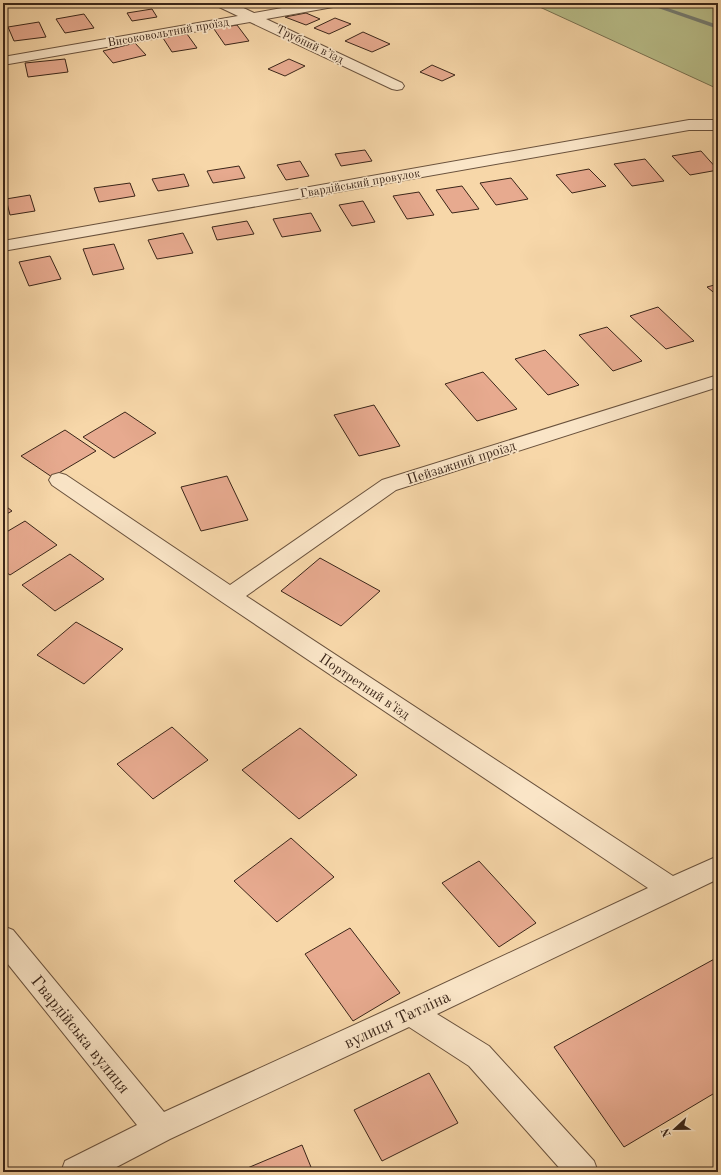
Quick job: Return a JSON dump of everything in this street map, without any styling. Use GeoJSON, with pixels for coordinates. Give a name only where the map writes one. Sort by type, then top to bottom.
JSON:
{"type":"FeatureCollection","features":[{"type":"Feature","properties":{"kind":"street","name":"Трубний в’їзд"},"geometry":{"type":"LineString","coordinates":[[222,3],[397,86]]}},
{"type":"Feature","properties":{"kind":"street","name":"Високовольтний проїзд"},"geometry":{"type":"LineString","coordinates":[[3,61],[333,3]]}},
{"type":"Feature","properties":{"kind":"street","name":"Гвардійський провулок"},"geometry":{"type":"LineString","coordinates":[[3,246],[681,127],[718,125]]}},
{"type":"Feature","properties":{"kind":"street","name":"Пейзажний проїзд"},"geometry":{"type":"LineString","coordinates":[[230,596],[389,485],[718,380]]}},
{"type":"Feature","properties":{"kind":"street","name":"Портретний в'їзд"},"geometry":{"type":"LineString","coordinates":[[59,480],[230,596],[671,889]]}},
{"type":"Feature","properties":{"kind":"street","name":"вулиця Татліна"},"geometry":{"type":"LineString","coordinates":[[76,1172],[159,1129],[410,1013],[718,867]]}},
{"type":"Feature","properties":{"kind":"street","name":"Гвардійська вулиця"},"geometry":{"type":"LineString","coordinates":[[3,938],[159,1129]]}},
{"type":"Feature","properties":{"kind":"street"},"geometry":{"type":"LineString","coordinates":[[410,1013],[479,1056],[583,1172]]}},
{"type":"Feature","properties":{"kind":"green space"},"geometry":{"type":"Polygon","coordinates":[[[531,3],[718,3],[718,89],[531,3]]]}},
{"type":"Feature","properties":{"kind":"building"},"geometry":{"type":"Polygon","coordinates":[[[152,9],[157,17],[132,21],[127,13],[152,9]]]}},
{"type":"Feature","properties":{"kind":"building"},"geometry":{"type":"Polygon","coordinates":[[[306,13],[320,19],[306,25],[285,17],[306,13]]]}},
{"type":"Feature","properties":{"kind":"building"},"geometry":{"type":"Polygon","coordinates":[[[84,14],[94,28],[65,33],[56,19],[84,14]]]}},
{"type":"Feature","properties":{"kind":"building"},"geometry":{"type":"Polygon","coordinates":[[[335,18],[351,24],[329,34],[314,28],[335,18]]]}},
{"type":"Feature","properties":{"kind":"building"},"geometry":{"type":"Polygon","coordinates":[[[39,22],[46,37],[14,41],[8,27],[39,22]]]}},
{"type":"Feature","properties":{"kind":"building"},"geometry":{"type":"Polygon","coordinates":[[[237,25],[249,41],[225,45],[214,29],[237,25]]]}},
{"type":"Feature","properties":{"kind":"building"},"geometry":{"type":"Polygon","coordinates":[[[363,32],[390,44],[372,52],[345,41],[363,32]]]}},
{"type":"Feature","properties":{"kind":"building"},"geometry":{"type":"Polygon","coordinates":[[[187,34],[197,48],[172,52],[163,38],[187,34]]]}},
{"type":"Feature","properties":{"kind":"building"},"geometry":{"type":"Polygon","coordinates":[[[135,43],[146,55],[113,63],[103,51],[135,43]]]}},
{"type":"Feature","properties":{"kind":"building"},"geometry":{"type":"Polygon","coordinates":[[[65,59],[68,72],[28,77],[25,63],[65,59]]]}},
{"type":"Feature","properties":{"kind":"building"},"geometry":{"type":"Polygon","coordinates":[[[289,59],[305,66],[285,76],[268,69],[289,59]]]}},
{"type":"Feature","properties":{"kind":"building"},"geometry":{"type":"Polygon","coordinates":[[[432,65],[455,75],[442,81],[420,72],[432,65]]]}},
{"type":"Feature","properties":{"kind":"building"},"geometry":{"type":"Polygon","coordinates":[[[365,150],[372,161],[341,166],[335,154],[365,150]]]}},
{"type":"Feature","properties":{"kind":"building"},"geometry":{"type":"Polygon","coordinates":[[[701,151],[718,170],[690,175],[672,156],[701,151]]]}},
{"type":"Feature","properties":{"kind":"building"},"geometry":{"type":"Polygon","coordinates":[[[645,159],[664,181],[632,186],[614,164],[645,159]]]}},
{"type":"Feature","properties":{"kind":"building"},"geometry":{"type":"Polygon","coordinates":[[[300,161],[309,176],[286,180],[277,165],[300,161]]]}},
{"type":"Feature","properties":{"kind":"building"},"geometry":{"type":"Polygon","coordinates":[[[239,166],[245,178],[213,183],[207,171],[239,166]]]}},
{"type":"Feature","properties":{"kind":"building"},"geometry":{"type":"Polygon","coordinates":[[[589,169],[606,186],[572,193],[556,175],[589,169]]]}},
{"type":"Feature","properties":{"kind":"building"},"geometry":{"type":"Polygon","coordinates":[[[184,174],[189,186],[158,191],[152,179],[184,174]]]}},
{"type":"Feature","properties":{"kind":"building"},"geometry":{"type":"Polygon","coordinates":[[[511,178],[528,199],[496,205],[480,183],[511,178]]]}},
{"type":"Feature","properties":{"kind":"building"},"geometry":{"type":"Polygon","coordinates":[[[130,183],[135,196],[99,202],[94,188],[130,183]]]}},
{"type":"Feature","properties":{"kind":"building"},"geometry":{"type":"Polygon","coordinates":[[[462,186],[479,209],[452,213],[436,190],[462,186]]]}},
{"type":"Feature","properties":{"kind":"building"},"geometry":{"type":"Polygon","coordinates":[[[419,192],[434,215],[407,219],[393,196],[419,192]]]}},
{"type":"Feature","properties":{"kind":"building"},"geometry":{"type":"Polygon","coordinates":[[[30,195],[35,211],[10,215],[6,199],[30,195]]]}},
{"type":"Feature","properties":{"kind":"building"},"geometry":{"type":"Polygon","coordinates":[[[363,201],[375,222],[352,226],[339,205],[363,201]]]}},
{"type":"Feature","properties":{"kind":"building"},"geometry":{"type":"Polygon","coordinates":[[[311,213],[321,231],[282,237],[273,219],[311,213]]]}},
{"type":"Feature","properties":{"kind":"building"},"geometry":{"type":"Polygon","coordinates":[[[247,221],[254,234],[217,240],[212,227],[247,221]]]}},
{"type":"Feature","properties":{"kind":"building"},"geometry":{"type":"Polygon","coordinates":[[[183,233],[193,253],[157,259],[148,240],[183,233]]]}},
{"type":"Feature","properties":{"kind":"building"},"geometry":{"type":"Polygon","coordinates":[[[114,244],[124,269],[93,275],[83,249],[114,244]]]}},
{"type":"Feature","properties":{"kind":"building"},"geometry":{"type":"Polygon","coordinates":[[[50,256],[61,279],[29,286],[19,262],[50,256]]]}},
{"type":"Feature","properties":{"kind":"building"},"geometry":{"type":"Polygon","coordinates":[[[718,284],[718,296],[707,287],[718,284]]]}},
{"type":"Feature","properties":{"kind":"building"},"geometry":{"type":"Polygon","coordinates":[[[658,307],[694,341],[666,349],[630,316],[658,307]]]}},
{"type":"Feature","properties":{"kind":"building"},"geometry":{"type":"Polygon","coordinates":[[[607,327],[642,361],[613,371],[579,335],[607,327]]]}},
{"type":"Feature","properties":{"kind":"building"},"geometry":{"type":"Polygon","coordinates":[[[545,350],[579,385],[548,395],[515,359],[545,350]]]}},
{"type":"Feature","properties":{"kind":"building"},"geometry":{"type":"Polygon","coordinates":[[[483,372],[517,409],[477,421],[445,384],[483,372]]]}},
{"type":"Feature","properties":{"kind":"building"},"geometry":{"type":"Polygon","coordinates":[[[374,405],[400,446],[359,456],[334,415],[374,405]]]}},
{"type":"Feature","properties":{"kind":"building"},"geometry":{"type":"Polygon","coordinates":[[[125,412],[156,433],[114,458],[83,437],[125,412]]]}},
{"type":"Feature","properties":{"kind":"building"},"geometry":{"type":"Polygon","coordinates":[[[65,430],[96,451],[52,477],[21,456],[65,430]]]}},
{"type":"Feature","properties":{"kind":"building"},"geometry":{"type":"Polygon","coordinates":[[[227,476],[248,520],[201,531],[181,487],[227,476]]]}},
{"type":"Feature","properties":{"kind":"building"},"geometry":{"type":"Polygon","coordinates":[[[3,504],[12,511],[3,516],[3,504]]]}},
{"type":"Feature","properties":{"kind":"building"},"geometry":{"type":"Polygon","coordinates":[[[25,521],[57,545],[10,575],[3,570],[3,534],[25,521]]]}},
{"type":"Feature","properties":{"kind":"building"},"geometry":{"type":"Polygon","coordinates":[[[70,554],[104,579],[55,611],[22,585],[70,554]]]}},
{"type":"Feature","properties":{"kind":"building"},"geometry":{"type":"Polygon","coordinates":[[[320,558],[380,591],[341,626],[281,591],[320,558]]]}},
{"type":"Feature","properties":{"kind":"building"},"geometry":{"type":"Polygon","coordinates":[[[76,622],[123,649],[84,684],[37,655],[76,622]]]}},
{"type":"Feature","properties":{"kind":"building"},"geometry":{"type":"Polygon","coordinates":[[[172,727],[208,760],[153,799],[117,764],[172,727]]]}},
{"type":"Feature","properties":{"kind":"building"},"geometry":{"type":"Polygon","coordinates":[[[300,728],[357,775],[299,819],[242,770],[300,728]]]}},
{"type":"Feature","properties":{"kind":"building"},"geometry":{"type":"Polygon","coordinates":[[[291,838],[334,877],[277,922],[234,881],[291,838]]]}},
{"type":"Feature","properties":{"kind":"building"},"geometry":{"type":"Polygon","coordinates":[[[479,861],[536,923],[499,947],[442,883],[479,861]]]}},
{"type":"Feature","properties":{"kind":"building"},"geometry":{"type":"Polygon","coordinates":[[[350,928],[400,993],[353,1021],[305,954],[350,928]]]}},
{"type":"Feature","properties":{"kind":"building"},"geometry":{"type":"Polygon","coordinates":[[[718,957],[718,1091],[624,1147],[554,1047],[718,957]]]}},
{"type":"Feature","properties":{"kind":"building"},"geometry":{"type":"Polygon","coordinates":[[[429,1073],[458,1123],[382,1161],[354,1110],[429,1073]]]}},
{"type":"Feature","properties":{"kind":"building"},"geometry":{"type":"Polygon","coordinates":[[[302,1145],[313,1172],[238,1172],[302,1145]]]}},
{"type":"Feature","properties":{"kind":"waterway"},"geometry":{"type":"LineString","coordinates":[[647,3],[718,27]]}}]}
